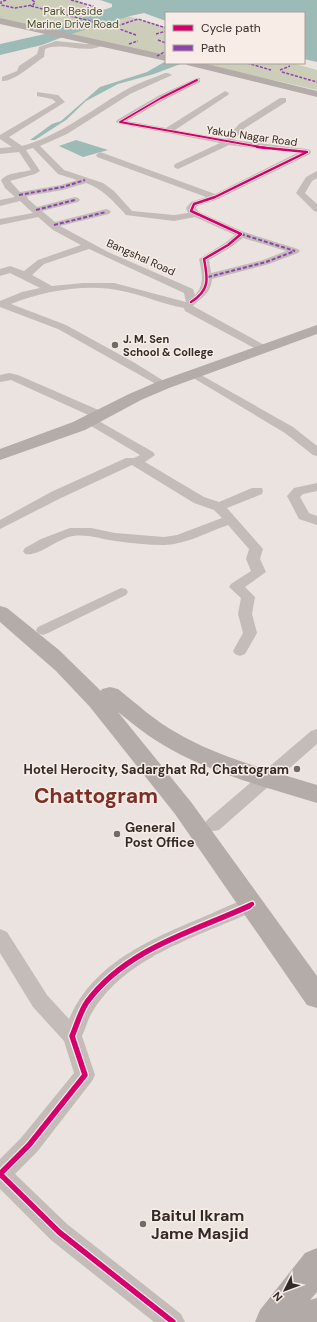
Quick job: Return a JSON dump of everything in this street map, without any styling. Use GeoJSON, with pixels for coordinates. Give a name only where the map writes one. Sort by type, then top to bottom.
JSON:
{"type":"FeatureCollection","features":[{"type":"Feature","properties":{"kind":"main road"},"geometry":{"type":"LineString","coordinates":[[272,1322],[317,1265]]}},
{"type":"Feature","properties":{"kind":"main road"},"geometry":{"type":"LineString","coordinates":[[311,1322],[317,1315]]}},
{"type":"Feature","properties":{"kind":"street"},"geometry":{"type":"LineString","coordinates":[[0,21],[165,58]]}},
{"type":"Feature","properties":{"kind":"street"},"geometry":{"type":"LineString","coordinates":[[5,79],[20,72],[27,64],[39,58],[42,52],[41,48],[45,45],[55,43],[92,47],[101,44]]}},
{"type":"Feature","properties":{"kind":"street"},"geometry":{"type":"LineString","coordinates":[[197,64],[317,94]]}},
{"type":"Feature","properties":{"kind":"street"},"geometry":{"type":"LineString","coordinates":[[0,151],[20,149],[35,145],[64,132],[126,92],[168,75]]}},
{"type":"Feature","properties":{"kind":"street","name":"Yakub Nagar Road"},"geometry":{"type":"LineString","coordinates":[[197,80],[120,122],[167,132],[228,142],[278,150],[307,152]]}},
{"type":"Feature","properties":{"kind":"street"},"geometry":{"type":"LineString","coordinates":[[167,132],[225,93]]}},
{"type":"Feature","properties":{"kind":"street"},"geometry":{"type":"LineString","coordinates":[[20,149],[3,137],[61,102],[55,97],[40,94]]}},
{"type":"Feature","properties":{"kind":"street"},"geometry":{"type":"LineString","coordinates":[[178,166],[228,142],[242,126],[283,100]]}},
{"type":"Feature","properties":{"kind":"street"},"geometry":{"type":"LineString","coordinates":[[112,101],[145,107]]}},
{"type":"Feature","properties":{"kind":"street"},"geometry":{"type":"LineString","coordinates":[[35,145],[61,172],[68,173],[100,185],[111,193],[129,213],[174,218],[196,214],[241,234],[295,251],[266,262],[208,277]]}},
{"type":"Feature","properties":{"kind":"street"},"geometry":{"type":"LineString","coordinates":[[307,152],[317,146]]}},
{"type":"Feature","properties":{"kind":"street","name":"Bangshal Road"},"geometry":{"type":"LineString","coordinates":[[20,149],[36,171],[4,180],[8,186],[22,196],[54,226],[70,236],[189,291],[190,304]]}},
{"type":"Feature","properties":{"kind":"street","name":"Yakub Nagar Road"},"geometry":{"type":"LineString","coordinates":[[196,214],[191,211],[194,204],[215,197],[307,152]]}},
{"type":"Feature","properties":{"kind":"street"},"geometry":{"type":"LineString","coordinates":[[100,155],[215,197]]}},
{"type":"Feature","properties":{"kind":"street"},"geometry":{"type":"LineString","coordinates":[[317,174],[309,179],[300,193],[317,209]]}},
{"type":"Feature","properties":{"kind":"street"},"geometry":{"type":"LineString","coordinates":[[0,203],[85,180]]}},
{"type":"Feature","properties":{"kind":"street"},"geometry":{"type":"LineString","coordinates":[[0,222],[38,212],[74,200]]}},
{"type":"Feature","properties":{"kind":"street"},"geometry":{"type":"LineString","coordinates":[[54,226],[106,212]]}},
{"type":"Feature","properties":{"kind":"street"},"geometry":{"type":"LineString","coordinates":[[1,304],[26,294],[102,285],[114,286],[150,295],[172,304],[190,304],[200,297],[206,289],[208,277],[204,259],[241,234]]}},
{"type":"Feature","properties":{"kind":"street"},"geometry":{"type":"LineString","coordinates":[[26,274],[41,262],[89,246]]}},
{"type":"Feature","properties":{"kind":"street"},"geometry":{"type":"LineString","coordinates":[[0,273],[10,269],[26,274],[51,290]]}},
{"type":"Feature","properties":{"kind":"street"},"geometry":{"type":"LineString","coordinates":[[1,304],[62,327],[131,365],[163,385]]}},
{"type":"Feature","properties":{"kind":"street"},"geometry":{"type":"LineString","coordinates":[[190,304],[189,309],[262,348]]}},
{"type":"Feature","properties":{"kind":"street"},"geometry":{"type":"LineString","coordinates":[[0,455],[45,439],[95,418],[135,397],[163,385],[317,328]]}},
{"type":"Feature","properties":{"kind":"street"},"geometry":{"type":"LineString","coordinates":[[194,374],[289,430],[317,452]]}},
{"type":"Feature","properties":{"kind":"street"},"geometry":{"type":"LineString","coordinates":[[0,379],[9,376],[14,377],[95,418],[149,454],[136,462]]}},
{"type":"Feature","properties":{"kind":"street"},"geometry":{"type":"LineString","coordinates":[[0,525],[56,495],[92,478],[130,461],[136,462],[200,500],[219,506],[256,549],[253,559],[259,572],[236,587],[248,597],[245,614],[250,633],[240,651]]}},
{"type":"Feature","properties":{"kind":"street"},"geometry":{"type":"LineString","coordinates":[[317,487],[300,491],[293,496],[304,516],[317,521]]}},
{"type":"Feature","properties":{"kind":"street"},"geometry":{"type":"LineString","coordinates":[[219,506],[257,491]]}},
{"type":"Feature","properties":{"kind":"street"},"geometry":{"type":"LineString","coordinates":[[30,551],[46,542],[70,532],[91,532],[115,537],[164,541],[180,539],[195,532],[230,520]]}},
{"type":"Feature","properties":{"kind":"street"},"geometry":{"type":"LineString","coordinates":[[44,630],[121,592]]}},
{"type":"Feature","properties":{"kind":"street"},"geometry":{"type":"LineString","coordinates":[[0,596],[44,630],[110,694],[167,738],[228,765],[317,794]]}},
{"type":"Feature","properties":{"kind":"street"},"geometry":{"type":"LineString","coordinates":[[0,612],[36,641],[95,698],[184,808],[317,997]]}},
{"type":"Feature","properties":{"kind":"street"},"geometry":{"type":"LineString","coordinates":[[110,694],[212,824],[317,977]]}},
{"type":"Feature","properties":{"kind":"street"},"geometry":{"type":"LineString","coordinates":[[212,824],[317,735]]}},
{"type":"Feature","properties":{"kind":"street"},"geometry":{"type":"LineString","coordinates":[[72,1036],[87,1003],[110,976],[138,955],[178,936],[236,913],[252,904]]}},
{"type":"Feature","properties":{"kind":"street"},"geometry":{"type":"LineString","coordinates":[[0,937],[40,1001],[72,1036],[85,1075],[29,1145],[0,1174],[59,1232],[173,1322]]}},
{"type":"Feature","properties":{"kind":"green space","name":"Park Beside Marine Drive Road"},"geometry":{"type":"Polygon","coordinates":[[[0,0],[78,0],[85,4],[165,27],[165,56],[0,19],[0,0]]]}},
{"type":"Feature","properties":{"kind":"green space"},"geometry":{"type":"Polygon","coordinates":[[[201,64],[296,64],[317,70],[317,90],[201,64]]]}},
{"type":"Feature","properties":{"kind":"water"},"geometry":{"type":"Polygon","coordinates":[[[100,0],[317,0],[317,62],[305,59],[305,12],[165,12],[165,21],[144,13],[68,35],[42,45],[0,55],[0,44],[45,34],[51,31],[51,29],[112,7],[112,4],[100,0]]]}},
{"type":"Feature","properties":{"kind":"water"},"geometry":{"type":"Polygon","coordinates":[[[165,62],[165,64],[180,64],[154,74],[118,84],[86,101],[66,120],[35,140],[30,140],[52,124],[61,121],[100,87],[147,72],[165,62]]]}},
{"type":"Feature","properties":{"kind":"water"},"geometry":{"type":"Polygon","coordinates":[[[76,140],[108,150],[83,157],[59,146],[76,140]]]}},
{"type":"Feature","properties":{"kind":"marked path"},"geometry":{"type":"LineString","coordinates":[[6,0],[1,2],[1,5],[15,8],[33,5],[35,2],[32,0]]}},
{"type":"Feature","properties":{"kind":"marked path"},"geometry":{"type":"LineString","coordinates":[[71,0],[96,7]]}},
{"type":"Feature","properties":{"kind":"marked path"},"geometry":{"type":"LineString","coordinates":[[31,6],[114,27]]}},
{"type":"Feature","properties":{"kind":"marked path"},"geometry":{"type":"LineString","coordinates":[[136,35],[114,27],[138,19],[165,28]]}},
{"type":"Feature","properties":{"kind":"marked path"},"geometry":{"type":"LineString","coordinates":[[156,34],[165,31]]}},
{"type":"Feature","properties":{"kind":"marked path"},"geometry":{"type":"LineString","coordinates":[[158,40],[165,43]]}},
{"type":"Feature","properties":{"kind":"marked path"},"geometry":{"type":"LineString","coordinates":[[129,44],[138,41]]}},
{"type":"Feature","properties":{"kind":"marked path"},"geometry":{"type":"LineString","coordinates":[[157,56],[165,52]]}},
{"type":"Feature","properties":{"kind":"marked path"},"geometry":{"type":"LineString","coordinates":[[250,64],[271,70]]}},
{"type":"Feature","properties":{"kind":"marked path"},"geometry":{"type":"LineString","coordinates":[[280,70],[290,66]]}},
{"type":"Feature","properties":{"kind":"marked path"},"geometry":{"type":"LineString","coordinates":[[282,72],[317,82]]}},
{"type":"Feature","properties":{"kind":"marked path"},"geometry":{"type":"LineString","coordinates":[[19,195],[63,187],[85,180]]}},
{"type":"Feature","properties":{"kind":"marked path"},"geometry":{"type":"LineString","coordinates":[[36,210],[75,200]]}},
{"type":"Feature","properties":{"kind":"marked path"},"geometry":{"type":"LineString","coordinates":[[54,225],[106,212]]}},
{"type":"Feature","properties":{"kind":"marked path"},"geometry":{"type":"LineString","coordinates":[[241,234],[295,251]]}},
{"type":"Feature","properties":{"kind":"marked path"},"geometry":{"type":"LineString","coordinates":[[208,277],[266,262],[295,251]]}},
{"type":"Feature","properties":{"kind":"cycle path"},"geometry":{"type":"LineString","coordinates":[[191,302],[205,289],[207,278],[204,259],[228,245],[241,234],[191,211],[194,204],[215,197],[307,152],[251,146],[120,122],[161,98],[197,80]]}},
{"type":"Feature","properties":{"kind":"cycle path"},"geometry":{"type":"LineString","coordinates":[[173,1322],[59,1232],[0,1174],[29,1145],[85,1075],[72,1036],[87,1003],[103,984],[121,968],[141,954],[252,904]]}},
{"type":"Feature","properties":{"kind":"place","name":"J. M. Sen School & College"},"geometry":{"type":"Point","coordinates":[115,345]}},
{"type":"Feature","properties":{"kind":"place","name":"Hotel Herocity, Sadarghat Rd, Chattogram"},"geometry":{"type":"Point","coordinates":[297,769]}},
{"type":"Feature","properties":{"kind":"place","name":"General Post Office"},"geometry":{"type":"Point","coordinates":[117,834]}},
{"type":"Feature","properties":{"kind":"place","name":"Baitul Ikram Jame Masjid"},"geometry":{"type":"Point","coordinates":[143,1224]}},
{"type":"Feature","properties":{"kind":"district","name":"Chattogram"},"geometry":{"type":"Point","coordinates":[96,796]}}]}
